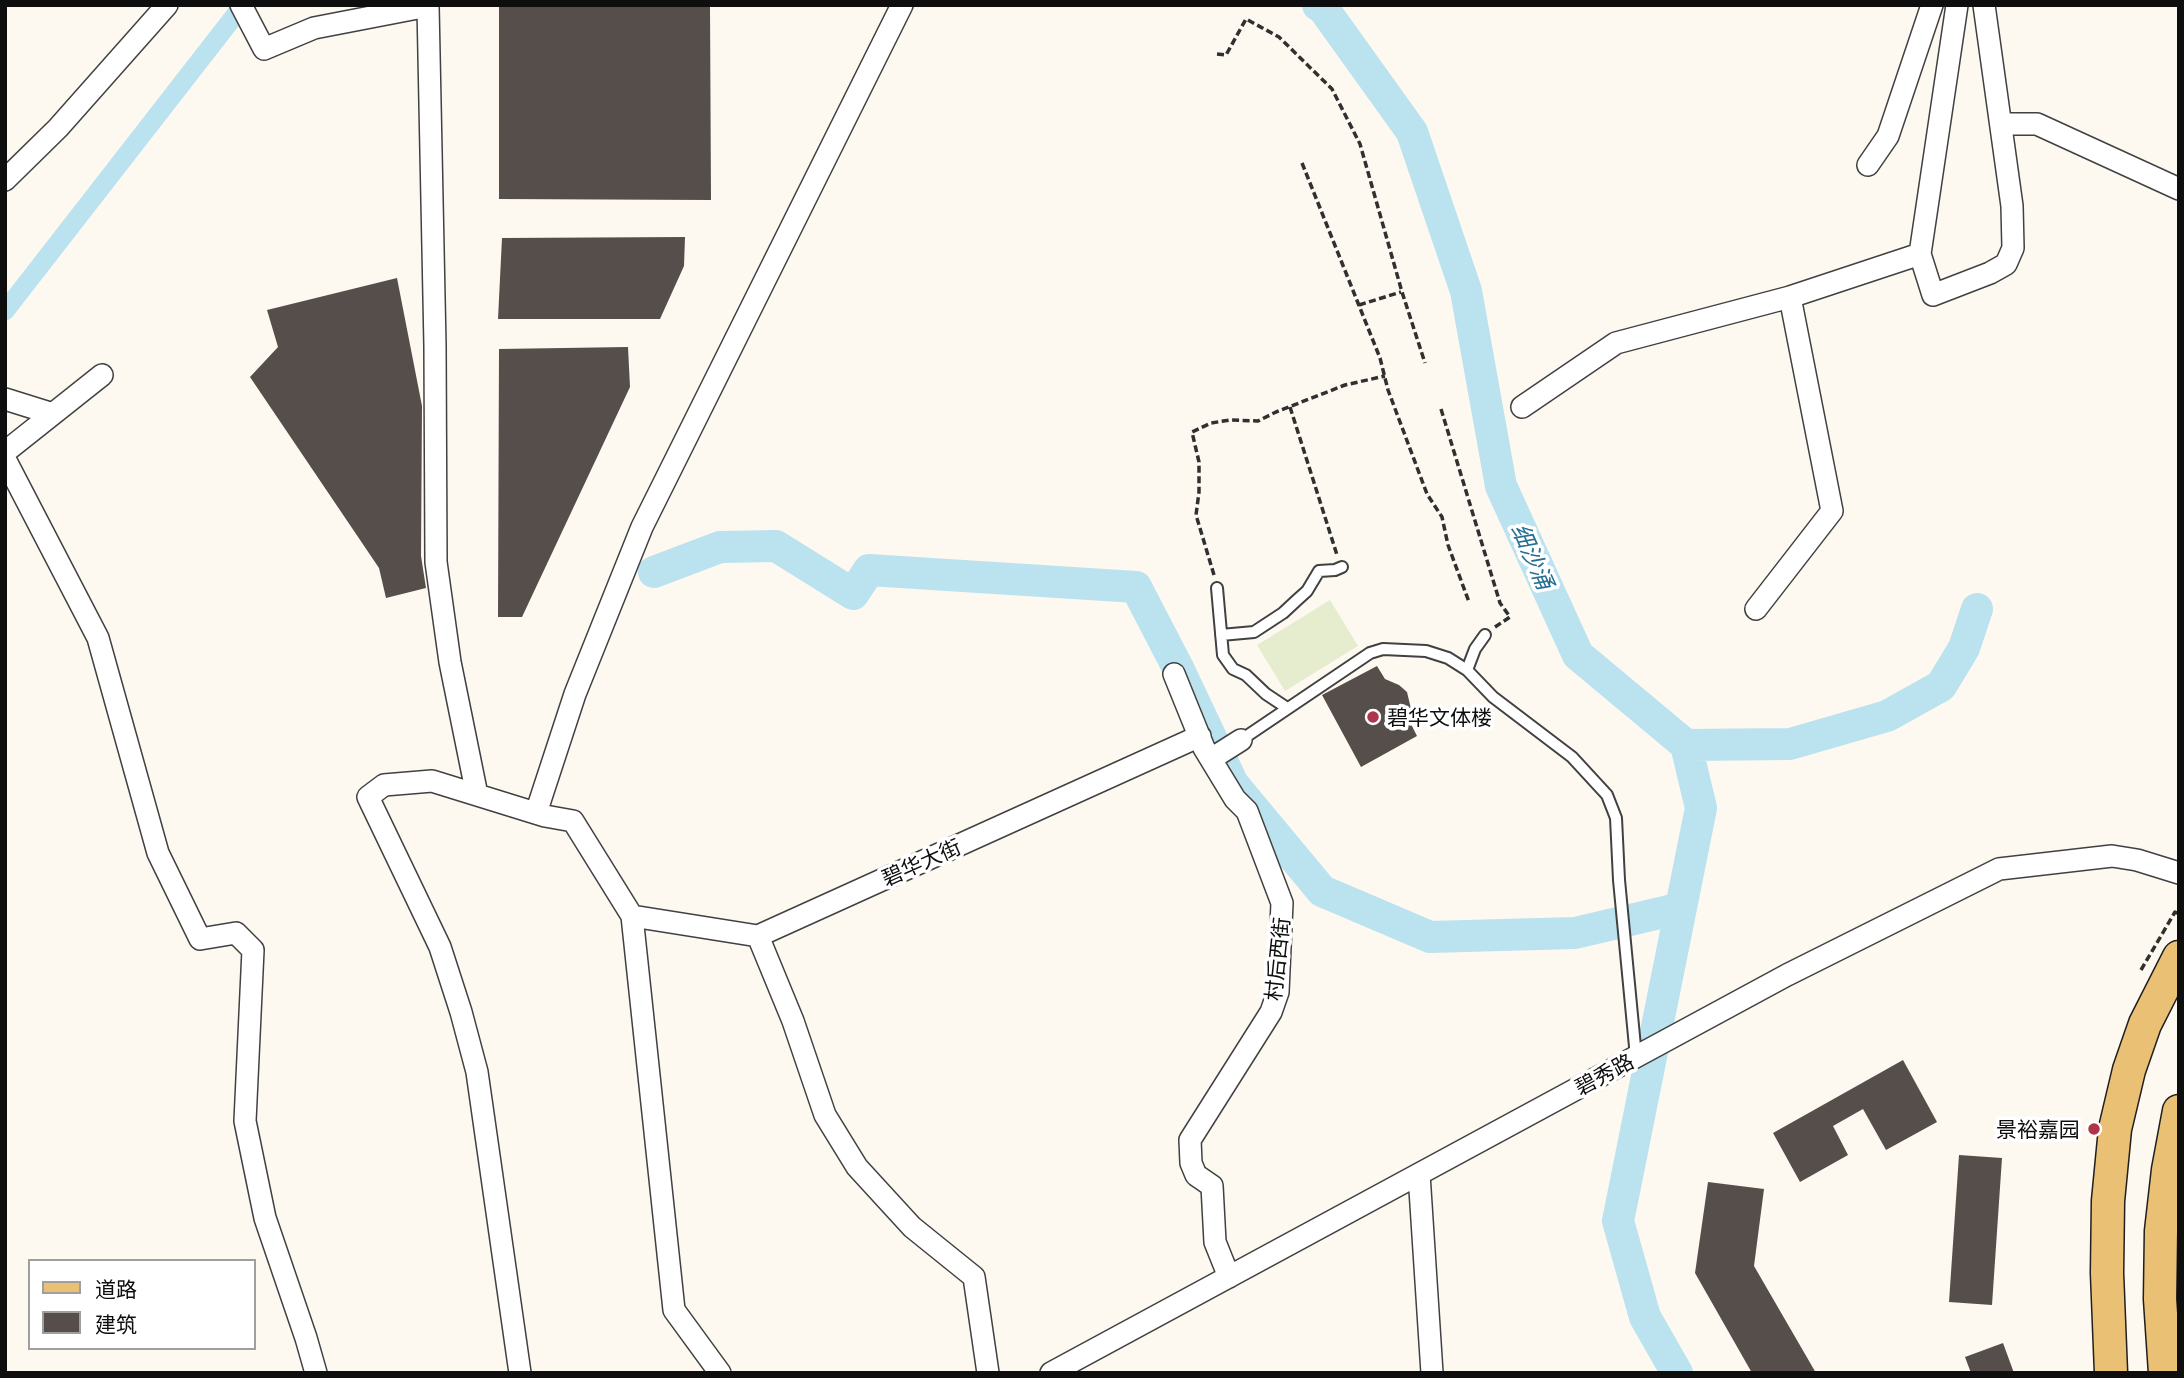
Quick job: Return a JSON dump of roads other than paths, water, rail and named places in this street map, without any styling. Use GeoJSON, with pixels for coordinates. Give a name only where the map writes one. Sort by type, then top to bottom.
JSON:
{"type":"FeatureCollection","features":[{"type":"Feature","properties":{"kind":"main road"},"geometry":{"type":"LineString","coordinates":[[2111,1373],[2107,1273],[2108,1201],[2115,1129],[2129,1070],[2145,1024],[2179,957]]}},
{"type":"Feature","properties":{"kind":"main road"},"geometry":{"type":"LineString","coordinates":[[2165,1373],[2160,1299],[2161,1231],[2168,1170],[2179,1111]]}},
{"type":"Feature","properties":{"kind":"street"},"geometry":{"type":"LineString","coordinates":[[5,180],[58,128],[167,5]]}},
{"type":"Feature","properties":{"kind":"street"},"geometry":{"type":"LineString","coordinates":[[241,5],[264,49],[314,28],[428,6],[435,345],[436,562],[450,662],[477,795]]}},
{"type":"Feature","properties":{"kind":"street"},"geometry":{"type":"LineString","coordinates":[[536,813],[575,694],[642,527],[902,5]]}},
{"type":"Feature","properties":{"kind":"street"},"geometry":{"type":"LineString","coordinates":[[1868,165],[1888,136],[1931,5]]}},
{"type":"Feature","properties":{"kind":"street"},"geometry":{"type":"LineString","coordinates":[[1957,5],[1920,254],[1933,295],[2006,264],[2013,248],[2012,206],[1984,5]]}},
{"type":"Feature","properties":{"kind":"street"},"geometry":{"type":"LineString","coordinates":[[2001,124],[2037,124],[2179,189]]}},
{"type":"Feature","properties":{"kind":"street"},"geometry":{"type":"LineString","coordinates":[[1522,407],[1615,343],[1790,297],[1920,254]]}},
{"type":"Feature","properties":{"kind":"street"},"geometry":{"type":"LineString","coordinates":[[1756,609],[1832,511],[1790,297]]}},
{"type":"Feature","properties":{"kind":"street"},"geometry":{"type":"LineString","coordinates":[[5,452],[102,375]]}},
{"type":"Feature","properties":{"kind":"street"},"geometry":{"type":"LineString","coordinates":[[5,399],[53,414]]}},
{"type":"Feature","properties":{"kind":"street"},"geometry":{"type":"LineString","coordinates":[[5,459],[98,638],[158,853],[200,939],[236,933],[253,950],[245,1121],[265,1218],[316,1373]]}},
{"type":"Feature","properties":{"kind":"street","name":"村后西街"},"geometry":{"type":"LineString","coordinates":[[1174,674],[1212,759],[1235,799],[1247,811],[1282,903],[1278,992],[1271,1012],[1190,1140],[1191,1163],[1196,1175],[1212,1186],[1215,1242],[1229,1277]]}},
{"type":"Feature","properties":{"kind":"street","name":"碧华大街"},"geometry":{"type":"LineString","coordinates":[[758,936],[1200,736]]}},
{"type":"Feature","properties":{"kind":"street"},"geometry":{"type":"LineString","coordinates":[[1212,759],[1241,740]]}},
{"type":"Feature","properties":{"kind":"street"},"geometry":{"type":"LineString","coordinates":[[520,1373],[477,1072],[440,947],[368,797],[384,785],[432,780],[536,813],[573,821],[632,916],[674,1310],[720,1373]]}},
{"type":"Feature","properties":{"kind":"street","name":"碧秀路"},"geometry":{"type":"LineString","coordinates":[[1051,1373],[1787,975],[2000,869],[2112,856],[2137,860],[2179,873]]}},
{"type":"Feature","properties":{"kind":"street"},"geometry":{"type":"LineString","coordinates":[[632,916],[758,936],[793,1021],[825,1115],[857,1167],[912,1227],[974,1277],[988,1373]]}},
{"type":"Feature","properties":{"kind":"street"},"geometry":{"type":"LineString","coordinates":[[1419,1174],[1432,1373]]}},
{"type":"Feature","properties":{"kind":"lane"},"geometry":{"type":"LineString","coordinates":[[1221,635],[1254,632],[1307,591],[1319,571],[1342,567]]}},
{"type":"Feature","properties":{"kind":"lane"},"geometry":{"type":"LineString","coordinates":[[1217,588],[1223,655],[1233,669],[1246,675],[1266,694],[1287,708]]}},
{"type":"Feature","properties":{"kind":"lane"},"geometry":{"type":"LineString","coordinates":[[1467,670],[1475,649],[1485,635]]}},
{"type":"Feature","properties":{"kind":"lane"},"geometry":{"type":"LineString","coordinates":[[1241,740],[1370,653],[1387,648],[1426,651],[1448,658],[1467,670],[1493,697],[1572,757],[1607,795],[1616,818],[1619,880],[1636,1057]]}},
{"type":"Feature","properties":{"kind":"waterway"},"geometry":{"type":"LineString","coordinates":[[5,311],[243,5]]}},
{"type":"Feature","properties":{"kind":"waterway","name":"细沙涌"},"geometry":{"type":"LineString","coordinates":[[1318,5],[1323,8],[1412,132],[1466,291],[1501,486],[1578,655],[1686,745],[1790,744],[1887,716],[1941,686],[1964,648],[1977,609]]}},
{"type":"Feature","properties":{"kind":"waterway"},"geometry":{"type":"LineString","coordinates":[[654,572],[720,547],[776,546],[853,594],[869,570],[1136,587],[1233,784],[1322,891],[1430,937],[1575,933],[1681,908]]}},
{"type":"Feature","properties":{"kind":"waterway"},"geometry":{"type":"LineString","coordinates":[[1677,1373],[1645,1317],[1618,1221],[1701,808],[1686,745]]}},
{"type":"Feature","properties":{"kind":"place","name":"碧华文体楼"},"geometry":{"type":"Point","coordinates":[1373,717]}},
{"type":"Feature","properties":{"kind":"place","name":"景裕嘉园"},"geometry":{"type":"Point","coordinates":[2094,1129]}}]}
